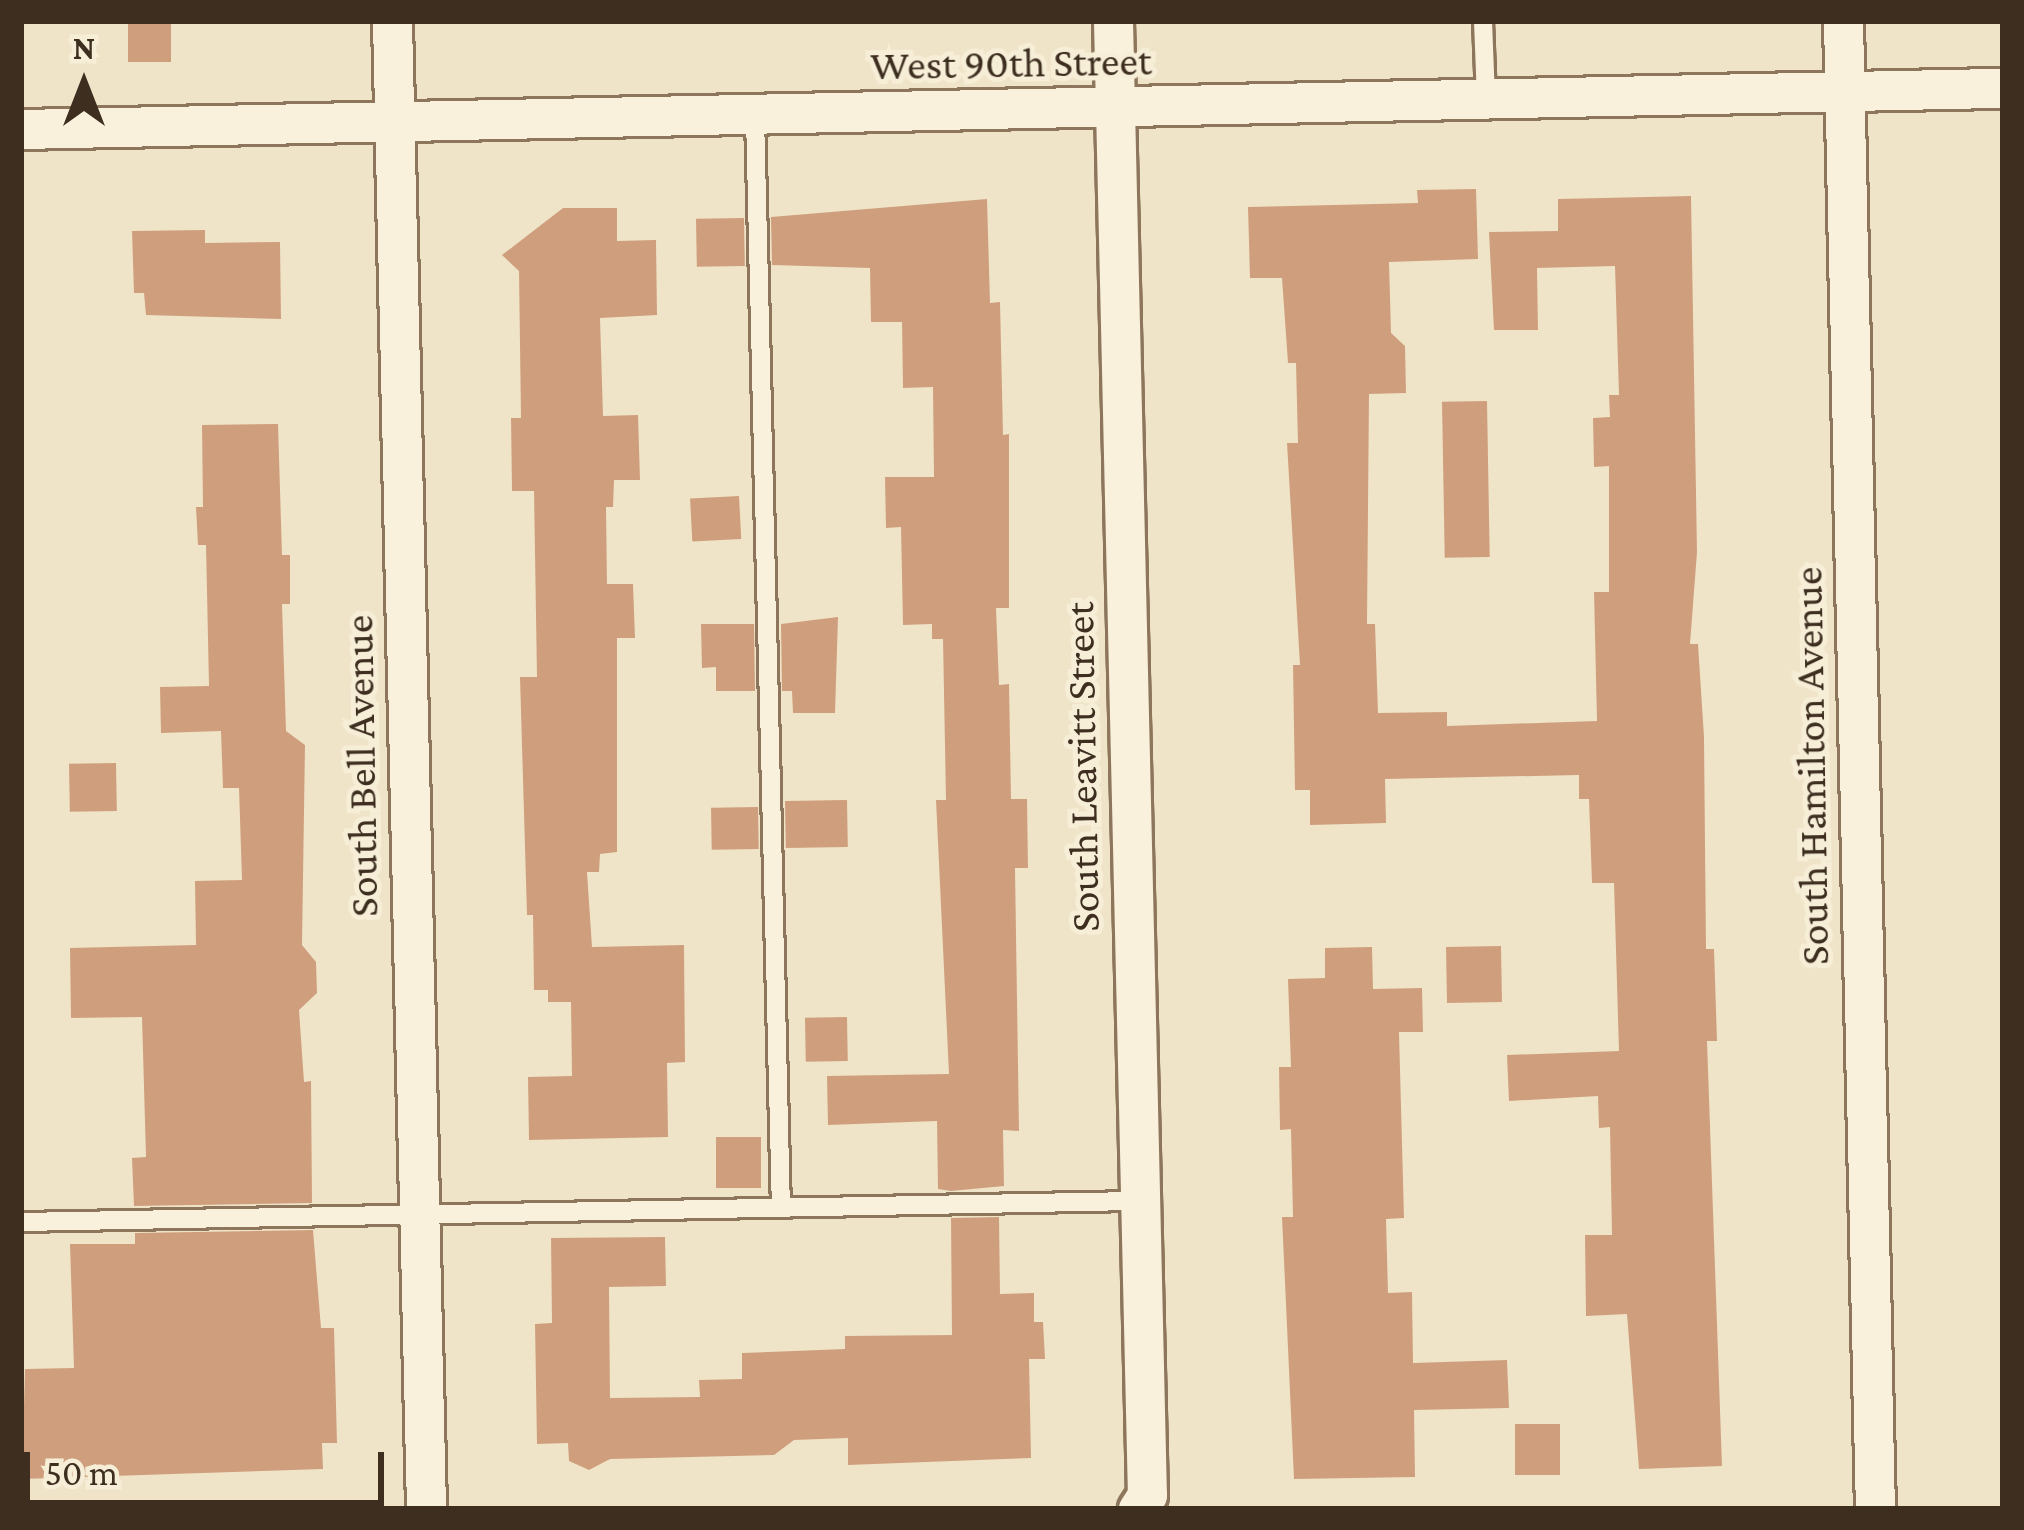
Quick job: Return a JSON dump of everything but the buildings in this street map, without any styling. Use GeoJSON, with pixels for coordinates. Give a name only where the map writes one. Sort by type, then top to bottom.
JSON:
{"type":"FeatureCollection","features":[{"type":"Feature","properties":{"kind":"street","name":"South Bell Avenue"},"geometry":{"type":"LineString","coordinates":[[392,21],[425,1509]]}},
{"type":"Feature","properties":{"kind":"street","name":"South Leavitt Street"},"geometry":{"type":"LineString","coordinates":[[1113,21],[1147,1495],[1138,1509]]}},
{"type":"Feature","properties":{"kind":"street","name":"South Hamilton Avenue"},"geometry":{"type":"LineString","coordinates":[[1844,21],[1875,1509]]}},
{"type":"Feature","properties":{"kind":"street","name":"West 90th Street"},"geometry":{"type":"LineString","coordinates":[[21,129],[2003,88]]}},
{"type":"Feature","properties":{"kind":"lane"},"geometry":{"type":"LineString","coordinates":[[1483,21],[1486,100]]}},
{"type":"Feature","properties":{"kind":"lane"},"geometry":{"type":"LineString","coordinates":[[755,116],[781,1208]]}},
{"type":"Feature","properties":{"kind":"lane"},"geometry":{"type":"LineString","coordinates":[[21,1222],[1140,1201]]}}]}
